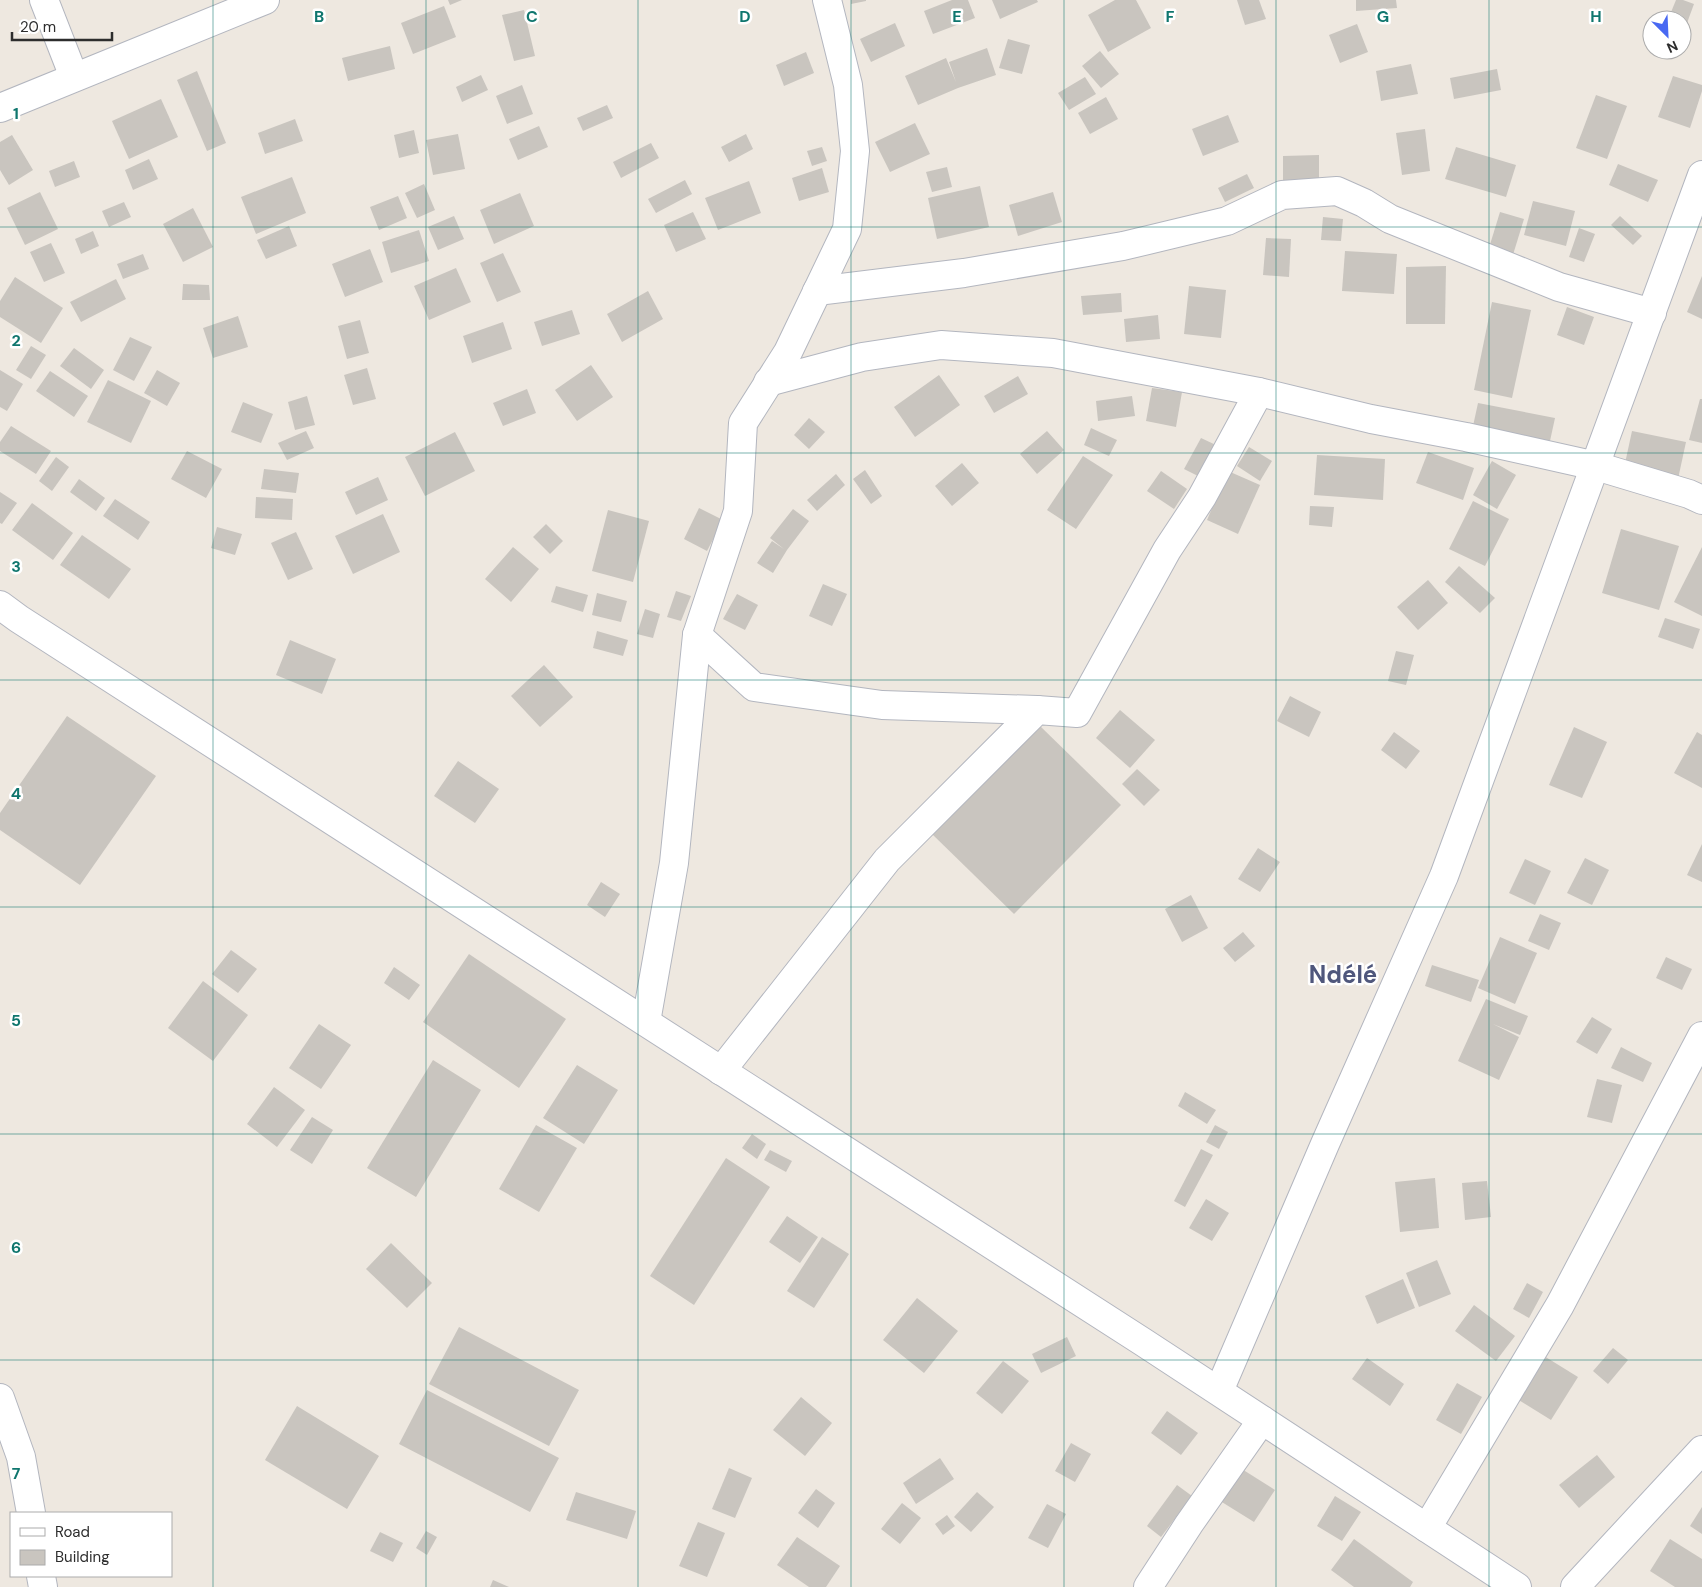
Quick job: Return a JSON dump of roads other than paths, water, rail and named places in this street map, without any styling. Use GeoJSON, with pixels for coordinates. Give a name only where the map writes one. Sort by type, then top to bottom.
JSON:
{"type":"FeatureCollection","features":[{"type":"Feature","properties":{"kind":"street"},"geometry":{"type":"LineString","coordinates":[[44,0],[74,77]]}},
{"type":"Feature","properties":{"kind":"street"},"geometry":{"type":"LineString","coordinates":[[0,108],[265,0]]}},
{"type":"Feature","properties":{"kind":"street"},"geometry":{"type":"LineString","coordinates":[[646,1022],[674,863],[697,634],[738,511],[743,423],[788,352],[847,229],[855,151],[848,85],[828,0]]}},
{"type":"Feature","properties":{"kind":"street"},"geometry":{"type":"LineString","coordinates":[[1219,1391],[1321,1153],[1444,876],[1702,175]]}},
{"type":"Feature","properties":{"kind":"street"},"geometry":{"type":"LineString","coordinates":[[817,291],[964,273],[1123,246],[1227,221],[1282,195],[1337,191],[1364,203],[1390,220],[1559,287],[1652,313]]}},
{"type":"Feature","properties":{"kind":"street"},"geometry":{"type":"LineString","coordinates":[[768,382],[862,357],[941,345],[1053,353],[1259,392],[1371,420],[1466,437],[1596,466],[1689,494],[1702,500]]}},
{"type":"Feature","properties":{"kind":"street"},"geometry":{"type":"LineString","coordinates":[[697,634],[754,687],[882,705],[1077,713],[1167,550],[1202,497],[1259,392]]}},
{"type":"Feature","properties":{"kind":"street"},"geometry":{"type":"LineString","coordinates":[[0,605],[1219,1391],[1518,1587]]}},
{"type":"Feature","properties":{"kind":"street"},"geometry":{"type":"LineString","coordinates":[[721,1071],[887,860],[1037,710]]}},
{"type":"Feature","properties":{"kind":"street"},"geometry":{"type":"LineString","coordinates":[[1427,1528],[1560,1305],[1699,1056]]}},
{"type":"Feature","properties":{"kind":"street"},"geometry":{"type":"LineString","coordinates":[[0,1398],[21,1457],[31,1512]]}},
{"type":"Feature","properties":{"kind":"street"},"geometry":{"type":"LineString","coordinates":[[1148,1587],[1189,1524],[1262,1420]]}},
{"type":"Feature","properties":{"kind":"street"},"geometry":{"type":"LineString","coordinates":[[1575,1587],[1702,1450]]}},
{"type":"Feature","properties":{"kind":"district","name":"Ndélé"},"geometry":{"type":"Point","coordinates":[1343,974]}}]}
